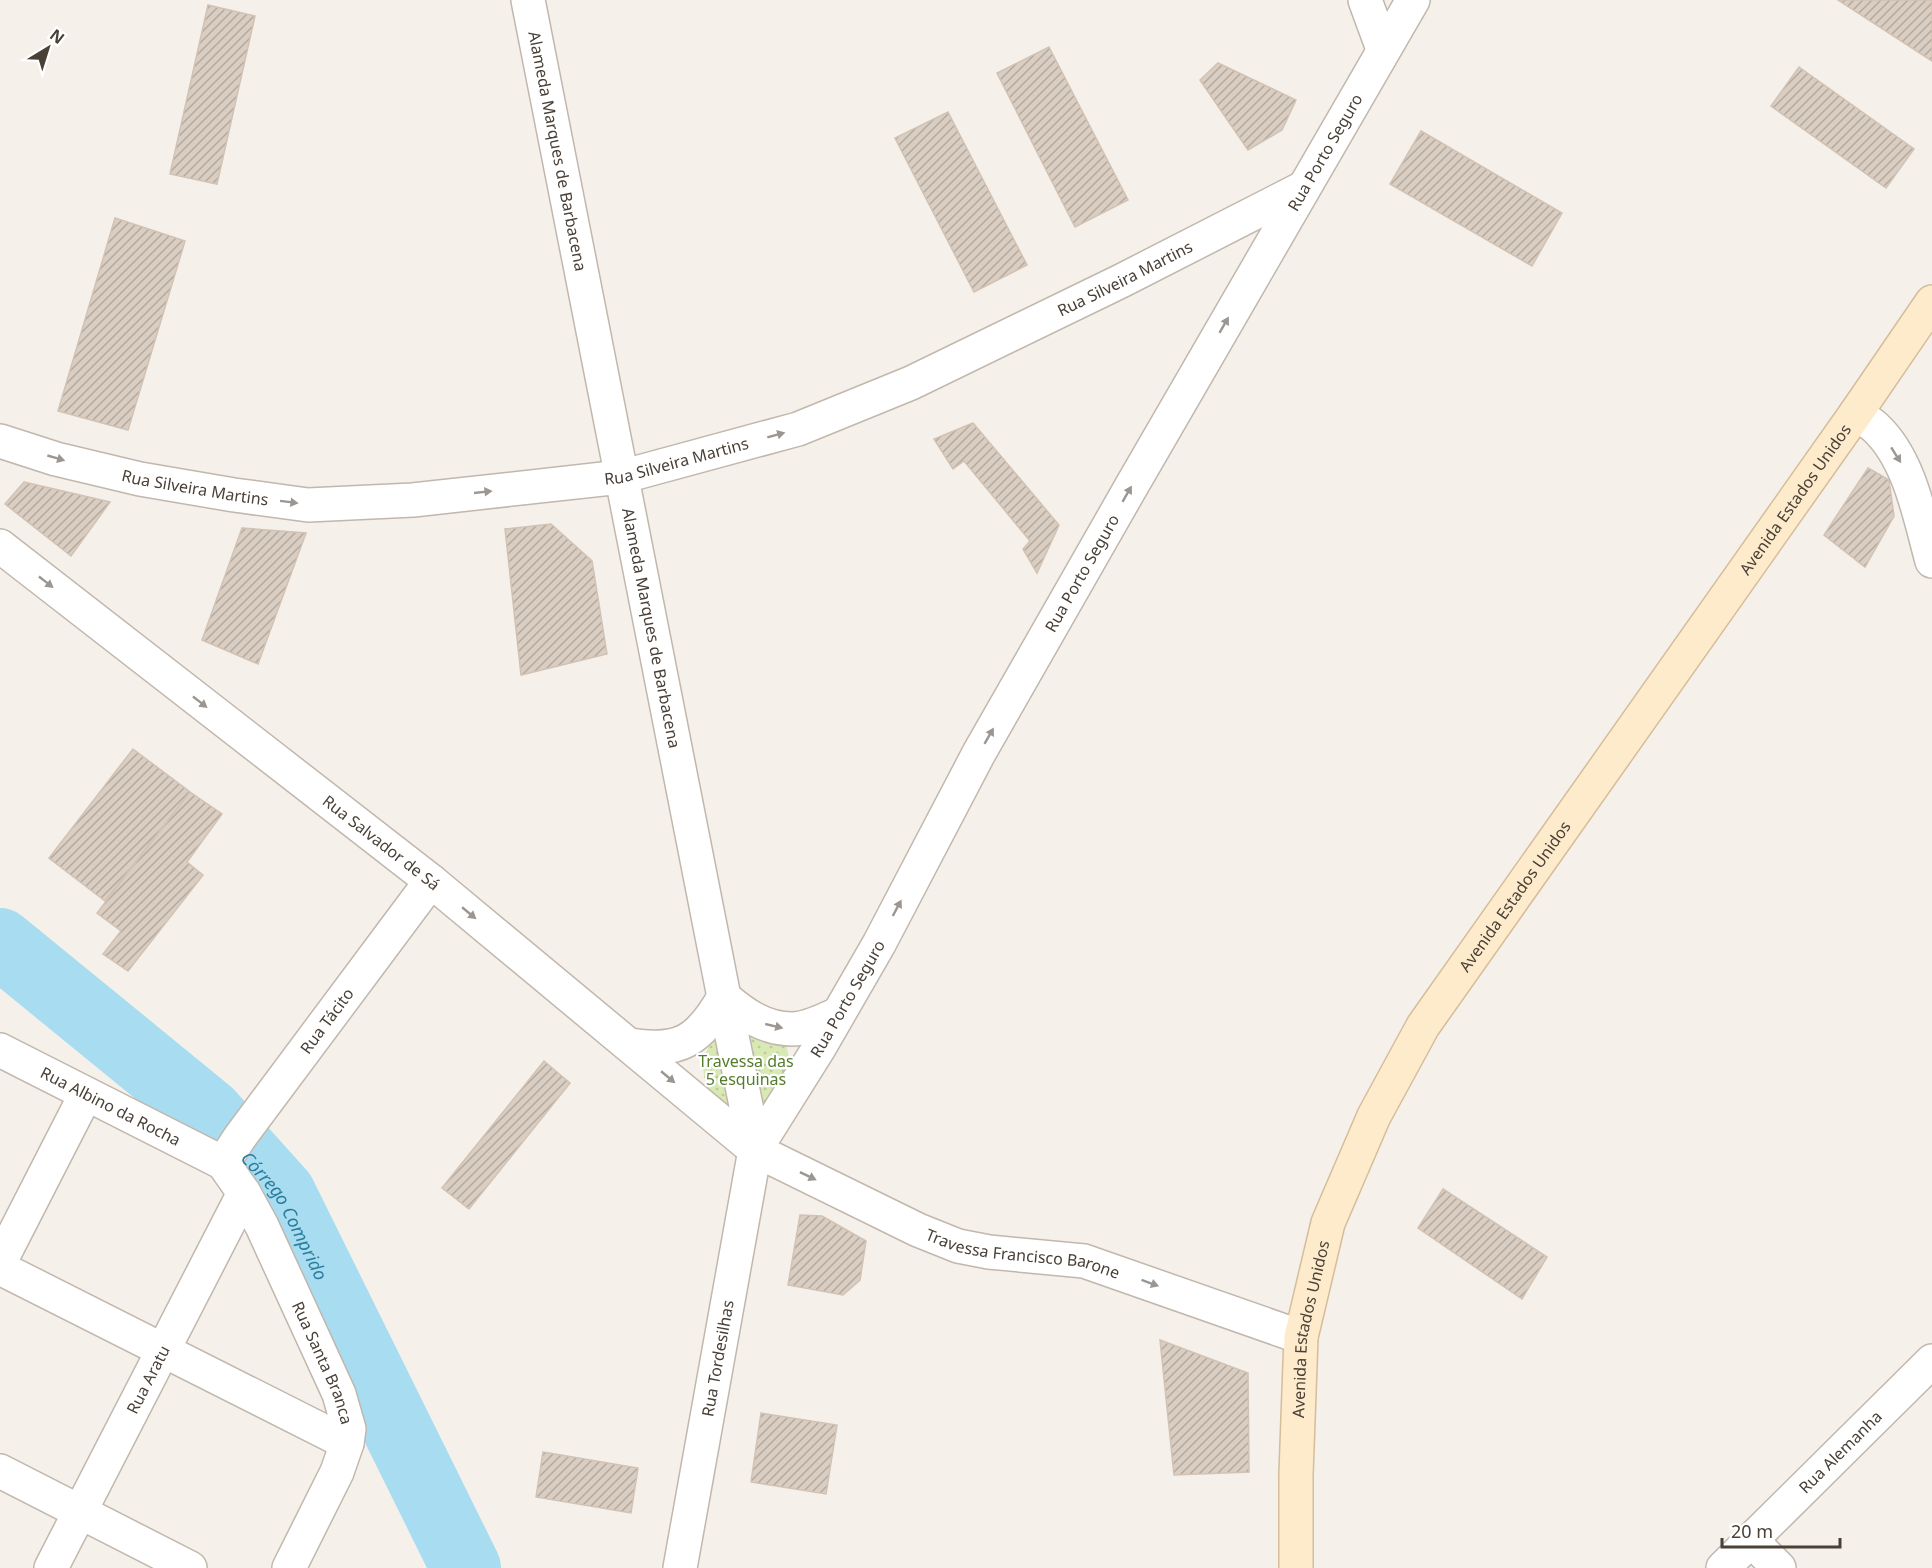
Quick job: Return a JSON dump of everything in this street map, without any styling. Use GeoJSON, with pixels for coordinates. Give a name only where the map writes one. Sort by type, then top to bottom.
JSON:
{"type":"FeatureCollection","features":[{"type":"Feature","properties":{"kind":"street","name":"Alameda Marques de Barbacena"},"geometry":{"type":"LineString","coordinates":[[528,0],[755,1150]]}},
{"type":"Feature","properties":{"kind":"street"},"geometry":{"type":"LineString","coordinates":[[1365,0],[1383,49]]}},
{"type":"Feature","properties":{"kind":"street","name":"Rua Porto Seguro"},"geometry":{"type":"LineString","coordinates":[[755,1150],[879,944],[979,753],[1413,0]]}},
{"type":"Feature","properties":{"kind":"street","name":"Rua Silveira Martins"},"geometry":{"type":"LineString","coordinates":[[0,441],[57,459],[140,479],[308,505],[413,500],[621,477],[798,429],[911,383],[1121,281],[1303,188]]}},
{"type":"Feature","properties":{"kind":"street","name":"Avenida Estados Unidos"},"geometry":{"type":"LineString","coordinates":[[1296,1568],[1296,1474],[1301,1337],[1328,1223],[1374,1116],[1423,1026],[1932,302]]}},
{"type":"Feature","properties":{"kind":"street"},"geometry":{"type":"LineString","coordinates":[[1856,413],[1876,428],[1897,455],[1910,481],[1932,561]]}},
{"type":"Feature","properties":{"kind":"street","name":"Rua Salvador de Sá"},"geometry":{"type":"LineString","coordinates":[[0,546],[431,881],[755,1150]]}},
{"type":"Feature","properties":{"kind":"street","name":"Rua Tácito"},"geometry":{"type":"LineString","coordinates":[[232,1150],[431,881]]}},
{"type":"Feature","properties":{"kind":"street"},"geometry":{"type":"LineString","coordinates":[[630,1045],[652,1049],[672,1047],[690,1039],[713,1017],[723,997],[742,1012],[769,1026],[793,1029],[812,1025],[838,1014]]}},
{"type":"Feature","properties":{"kind":"street","name":"Rua Albino da Rocha"},"geometry":{"type":"LineString","coordinates":[[0,1050],[86,1094],[232,1150]]}},
{"type":"Feature","properties":{"kind":"street"},"geometry":{"type":"LineString","coordinates":[[0,1262],[86,1094]]}},
{"type":"Feature","properties":{"kind":"street","name":"Rua Santa Branca"},"geometry":{"type":"LineString","coordinates":[[232,1150],[244,1193],[262,1226],[339,1394],[349,1429],[347,1443],[337,1472],[289,1568]]}},
{"type":"Feature","properties":{"kind":"street","name":"Travessa Francisco Barone"},"geometry":{"type":"LineString","coordinates":[[755,1150],[918,1230],[958,1246],[989,1252],[1084,1261],[1301,1337]]}},
{"type":"Feature","properties":{"kind":"street","name":"Rua Tordesilhas"},"geometry":{"type":"LineString","coordinates":[[680,1568],[755,1150]]}},
{"type":"Feature","properties":{"kind":"street","name":"Rua Aratu"},"geometry":{"type":"LineString","coordinates":[[51,1568],[244,1193]]}},
{"type":"Feature","properties":{"kind":"street"},"geometry":{"type":"LineString","coordinates":[[0,1268],[347,1443]]}},
{"type":"Feature","properties":{"kind":"street","name":"Rua Alemanha"},"geometry":{"type":"LineString","coordinates":[[1723,1568],[1932,1361]]}},
{"type":"Feature","properties":{"kind":"street"},"geometry":{"type":"LineString","coordinates":[[0,1471],[190,1568]]}},
{"type":"Feature","properties":{"kind":"street"},"geometry":{"type":"LineString","coordinates":[[1751,1540],[1779,1568]]}},
{"type":"Feature","properties":{"kind":"green space","name":"Travessa das 5 esquinas"},"geometry":{"type":"Polygon","coordinates":[[[756,1027],[775,1032],[787,1048],[791,1071],[774,1101],[746,1111],[719,1109],[706,1089],[702,1060],[713,1039],[756,1027]]]}},
{"type":"Feature","properties":{"kind":"building"},"geometry":{"type":"Polygon","coordinates":[[[1838,0],[1932,0],[1932,61],[1838,0]]]}},
{"type":"Feature","properties":{"kind":"building"},"geometry":{"type":"Polygon","coordinates":[[[208,5],[255,16],[217,184],[170,174],[208,5]]]}},
{"type":"Feature","properties":{"kind":"building"},"geometry":{"type":"Polygon","coordinates":[[[1049,47],[1128,200],[1075,227],[997,73],[1049,47]]]}},
{"type":"Feature","properties":{"kind":"building"},"geometry":{"type":"Polygon","coordinates":[[[1218,63],[1296,100],[1282,130],[1248,150],[1200,80],[1218,63]]]}},
{"type":"Feature","properties":{"kind":"building"},"geometry":{"type":"Polygon","coordinates":[[[1799,67],[1914,149],[1886,188],[1771,106],[1799,67]]]}},
{"type":"Feature","properties":{"kind":"building"},"geometry":{"type":"Polygon","coordinates":[[[948,112],[1027,265],[974,292],[895,138],[948,112]]]}},
{"type":"Feature","properties":{"kind":"building"},"geometry":{"type":"Polygon","coordinates":[[[1421,131],[1562,213],[1532,266],[1390,184],[1421,131]]]}},
{"type":"Feature","properties":{"kind":"building"},"geometry":{"type":"Polygon","coordinates":[[[115,218],[185,241],[128,430],[58,411],[115,218]]]}},
{"type":"Feature","properties":{"kind":"building"},"geometry":{"type":"Polygon","coordinates":[[[973,423],[1059,525],[1037,573],[1023,549],[1030,541],[964,461],[953,469],[934,439],[973,423]]]}},
{"type":"Feature","properties":{"kind":"building"},"geometry":{"type":"Polygon","coordinates":[[[1868,468],[1889,480],[1894,516],[1865,567],[1824,535],[1868,468]]]}},
{"type":"Feature","properties":{"kind":"building"},"geometry":{"type":"Polygon","coordinates":[[[24,482],[110,502],[71,556],[5,504],[24,482]]]}},
{"type":"Feature","properties":{"kind":"building"},"geometry":{"type":"Polygon","coordinates":[[[551,524],[592,561],[607,654],[521,675],[505,529],[551,524]]]}},
{"type":"Feature","properties":{"kind":"building"},"geometry":{"type":"Polygon","coordinates":[[[242,528],[306,533],[258,664],[202,640],[242,528]]]}},
{"type":"Feature","properties":{"kind":"building"},"geometry":{"type":"Polygon","coordinates":[[[133,749],[190,792],[105,901],[49,858],[133,749]]]}},
{"type":"Feature","properties":{"kind":"building"},"geometry":{"type":"Polygon","coordinates":[[[190,792],[222,814],[187,862],[203,875],[128,971],[103,954],[121,931],[97,913],[190,792]]]}},
{"type":"Feature","properties":{"kind":"building"},"geometry":{"type":"Polygon","coordinates":[[[544,1061],[570,1083],[469,1209],[442,1188],[544,1061]]]}},
{"type":"Feature","properties":{"kind":"building"},"geometry":{"type":"Polygon","coordinates":[[[1443,1189],[1547,1257],[1522,1299],[1418,1228],[1443,1189]]]}},
{"type":"Feature","properties":{"kind":"building"},"geometry":{"type":"Polygon","coordinates":[[[800,1215],[822,1216],[866,1241],[860,1280],[843,1295],[788,1285],[800,1215]]]}},
{"type":"Feature","properties":{"kind":"building"},"geometry":{"type":"Polygon","coordinates":[[[1160,1340],[1248,1373],[1249,1472],[1174,1475],[1160,1340]]]}},
{"type":"Feature","properties":{"kind":"building"},"geometry":{"type":"Polygon","coordinates":[[[761,1413],[837,1425],[826,1494],[751,1482],[761,1413]]]}},
{"type":"Feature","properties":{"kind":"building"},"geometry":{"type":"Polygon","coordinates":[[[543,1452],[638,1468],[631,1513],[536,1497],[543,1452]]]}},
{"type":"Feature","properties":{"kind":"waterway","name":"Córrego Comprido"},"geometry":{"type":"LineString","coordinates":[[0,943],[208,1113],[281,1194],[466,1568]]}}]}
